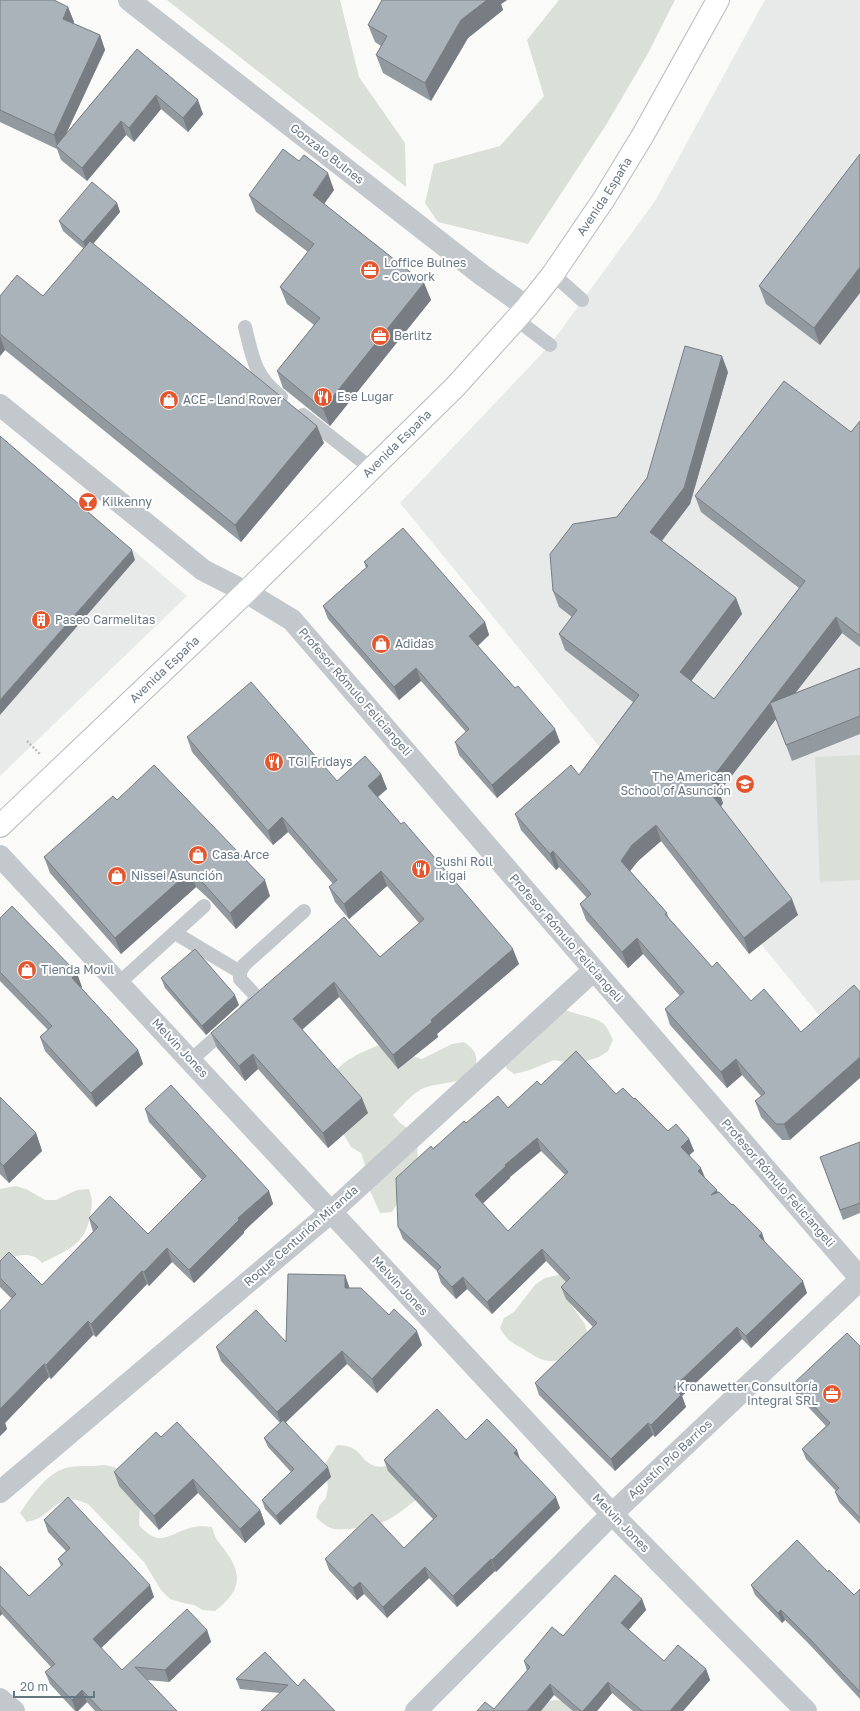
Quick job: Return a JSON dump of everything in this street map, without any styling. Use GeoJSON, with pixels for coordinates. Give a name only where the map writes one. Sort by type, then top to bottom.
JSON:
{"type":"FeatureCollection","features":[{"type":"Feature","properties":{"kind":"main road","name":"Avenida España"},"geometry":{"type":"LineString","coordinates":[[0,826],[246,592],[372,469],[455,387],[521,313],[553,274],[604,199],[644,135],[718,0]]}},
{"type":"Feature","properties":{"kind":"street","name":"Gonzalo Bulnes"},"geometry":{"type":"LineString","coordinates":[[129,0],[482,275],[521,313]]}},
{"type":"Feature","properties":{"kind":"street","name":"Profesor Rómulo Feliciangeli"},"geometry":{"type":"LineString","coordinates":[[0,405],[203,570],[246,592],[292,620],[860,1279]]}},
{"type":"Feature","properties":{"kind":"street","name":"Melvin Jones"},"geometry":{"type":"LineString","coordinates":[[0,856],[612,1514],[806,1711]]}},
{"type":"Feature","properties":{"kind":"street","name":"Roque Centurión Miranda"},"geometry":{"type":"LineString","coordinates":[[0,1492],[331,1212],[594,970]]}},
{"type":"Feature","properties":{"kind":"street","name":"Agustín Pío Barrios"},"geometry":{"type":"LineString","coordinates":[[416,1711],[612,1514],[860,1279]]}},
{"type":"Feature","properties":{"kind":"street"},"geometry":{"type":"LineString","coordinates":[[0,1700],[14,1711]]}},
{"type":"Feature","properties":{"kind":"lane"},"geometry":{"type":"LineString","coordinates":[[553,274],[582,300]]}},
{"type":"Feature","properties":{"kind":"lane"},"geometry":{"type":"LineString","coordinates":[[521,313],[550,345]]}},
{"type":"Feature","properties":{"kind":"lane"},"geometry":{"type":"LineString","coordinates":[[245,327],[253,360],[259,375],[269,387],[345,450],[372,469]]}},
{"type":"Feature","properties":{"kind":"lane"},"geometry":{"type":"LineString","coordinates":[[119,983],[204,906]]}},
{"type":"Feature","properties":{"kind":"lane"},"geometry":{"type":"LineString","coordinates":[[191,1060],[254,1002],[255,995],[240,979],[240,972],[244,965],[304,910]]}},
{"type":"Feature","properties":{"kind":"lane"},"geometry":{"type":"LineString","coordinates":[[175,933],[240,972]]}},
{"type":"Feature","properties":{"kind":"shaded area"},"geometry":{"type":"Polygon","coordinates":[[[167,0],[340,0],[359,77],[405,143],[406,187],[167,0]]]}},
{"type":"Feature","properties":{"kind":"shaded area"},"geometry":{"type":"Polygon","coordinates":[[[559,0],[675,0],[646,57],[606,125],[528,244],[438,222],[425,203],[434,164],[500,146],[544,96],[527,40],[559,0]]]}},
{"type":"Feature","properties":{"kind":"shaded area","name":"The American School of Asunción"},"geometry":{"type":"Polygon","coordinates":[[[765,0],[860,0],[860,1065],[400,503],[550,345],[655,201],[765,0]]]}},
{"type":"Feature","properties":{"kind":"shaded area","name":"Paseo Carmelitas"},"geometry":{"type":"Polygon","coordinates":[[[0,436],[187,596],[0,776],[0,436]]]}},
{"type":"Feature","properties":{"kind":"shaded area"},"geometry":{"type":"Polygon","coordinates":[[[860,755],[860,880],[820,882],[815,757],[860,755]]]}},
{"type":"Feature","properties":{"kind":"shaded area"},"geometry":{"type":"Polygon","coordinates":[[[561,1008],[603,1023],[613,1040],[608,1051],[599,1057],[576,1064],[554,1060],[530,1070],[514,1074],[506,1068],[504,1056],[561,1008]]]}},
{"type":"Feature","properties":{"kind":"shaded area"},"geometry":{"type":"Polygon","coordinates":[[[464,1042],[472,1049],[476,1057],[476,1064],[473,1071],[460,1080],[427,1087],[416,1092],[393,1115],[400,1123],[418,1136],[417,1171],[392,1212],[380,1213],[363,1175],[365,1165],[361,1153],[351,1147],[340,1128],[333,1073],[355,1056],[380,1045],[422,1059],[452,1044],[464,1042]]]}},
{"type":"Feature","properties":{"kind":"shaded area"},"geometry":{"type":"Polygon","coordinates":[[[15,1186],[26,1189],[45,1200],[56,1200],[77,1190],[89,1189],[92,1202],[90,1216],[84,1234],[79,1241],[73,1246],[42,1263],[33,1256],[28,1255],[0,1259],[0,1189],[15,1186]]]}},
{"type":"Feature","properties":{"kind":"shaded area"},"geometry":{"type":"Polygon","coordinates":[[[558,1275],[571,1275],[571,1305],[585,1324],[588,1335],[565,1356],[557,1360],[547,1361],[538,1358],[511,1341],[505,1336],[500,1328],[504,1318],[514,1312],[535,1285],[545,1278],[558,1275]]]}},
{"type":"Feature","properties":{"kind":"shaded area"},"geometry":{"type":"Polygon","coordinates":[[[337,1445],[351,1447],[356,1450],[365,1460],[378,1467],[398,1464],[416,1500],[394,1517],[374,1525],[352,1529],[334,1529],[324,1524],[316,1517],[319,1506],[326,1498],[328,1487],[325,1464],[337,1445]]]}},
{"type":"Feature","properties":{"kind":"shaded area"},"geometry":{"type":"Polygon","coordinates":[[[104,1465],[114,1467],[124,1473],[140,1502],[139,1525],[146,1532],[159,1538],[164,1538],[193,1527],[212,1527],[217,1540],[234,1565],[237,1580],[236,1587],[228,1599],[215,1611],[203,1610],[194,1605],[170,1599],[161,1590],[144,1562],[88,1504],[72,1499],[66,1500],[56,1505],[39,1518],[27,1522],[20,1513],[41,1485],[54,1473],[70,1467],[104,1465]]]}},
{"type":"Feature","properties":{"kind":"shaded area"},"geometry":{"type":"Polygon","coordinates":[[[556,1700],[567,1702],[581,1711],[531,1711],[533,1704],[556,1700]]]}},
{"type":"Feature","properties":{"kind":"building"},"geometry":{"type":"Polygon","coordinates":[[[0,0],[54,0],[68,7],[63,19],[100,35],[54,135],[0,110],[0,0]]]}},
{"type":"Feature","properties":{"kind":"building"},"geometry":{"type":"Polygon","coordinates":[[[382,0],[487,0],[461,20],[425,83],[376,55],[387,36],[368,25],[382,0]]]}},
{"type":"Feature","properties":{"kind":"building"},"geometry":{"type":"Polygon","coordinates":[[[137,49],[198,100],[183,118],[156,95],[129,128],[121,121],[82,168],[56,146],[137,49]]]}},
{"type":"Feature","properties":{"kind":"building"},"geometry":{"type":"Polygon","coordinates":[[[283,149],[299,161],[304,155],[328,173],[313,195],[424,283],[323,409],[277,371],[320,318],[280,287],[314,244],[249,195],[283,149]]]}},
{"type":"Feature","properties":{"kind":"building"},"geometry":{"type":"Polygon","coordinates":[[[860,154],[860,267],[814,328],[759,286],[860,154]]]}},
{"type":"Feature","properties":{"kind":"building"},"geometry":{"type":"Polygon","coordinates":[[[92,182],[117,203],[83,242],[59,221],[92,182]]]}},
{"type":"Feature","properties":{"kind":"building"},"geometry":{"type":"Polygon","coordinates":[[[90,241],[317,426],[235,525],[0,334],[0,296],[17,275],[43,296],[90,241]]]}},
{"type":"Feature","properties":{"kind":"building"},"geometry":{"type":"Polygon","coordinates":[[[685,346],[722,356],[684,488],[650,532],[736,598],[680,672],[714,699],[805,581],[695,496],[784,381],[851,432],[860,421],[860,636],[836,617],[710,781],[717,787],[712,795],[792,899],[744,938],[656,825],[632,845],[621,861],[712,967],[717,962],[751,1001],[764,989],[801,1032],[854,985],[860,992],[860,1057],[784,1124],[776,1124],[755,1101],[765,1093],[736,1059],[721,1072],[665,1009],[684,992],[637,938],[622,952],[580,904],[591,894],[553,851],[550,854],[515,814],[571,765],[579,775],[639,695],[559,634],[577,610],[553,591],[550,554],[573,524],[617,517],[647,478],[685,346]]]}},
{"type":"Feature","properties":{"kind":"building","name":"Paseo Carmelitas"},"geometry":{"type":"Polygon","coordinates":[[[0,436],[132,550],[0,700],[0,436]]]}},
{"type":"Feature","properties":{"kind":"building"},"geometry":{"type":"Polygon","coordinates":[[[403,528],[485,622],[469,636],[515,688],[518,686],[555,729],[492,785],[455,742],[469,729],[416,668],[394,687],[323,606],[368,566],[364,562],[403,528]]]}},
{"type":"Feature","properties":{"kind":"building"},"geometry":{"type":"Polygon","coordinates":[[[860,668],[860,716],[786,745],[770,703],[860,668]]]}},
{"type":"Feature","properties":{"kind":"building"},"geometry":{"type":"Polygon","coordinates":[[[251,682],[337,781],[365,756],[381,774],[368,786],[401,824],[404,822],[513,949],[393,1055],[334,982],[293,1019],[362,1098],[323,1133],[253,1054],[239,1066],[211,1033],[344,917],[380,957],[424,919],[381,871],[344,904],[329,887],[337,880],[282,817],[268,831],[187,737],[251,682]]]}},
{"type":"Feature","properties":{"kind":"building"},"geometry":{"type":"Polygon","coordinates":[[[154,765],[265,880],[230,913],[190,871],[115,938],[44,857],[113,796],[117,800],[154,765]]]}},
{"type":"Feature","properties":{"kind":"building"},"geometry":{"type":"Polygon","coordinates":[[[12,906],[77,973],[72,978],[138,1050],[91,1093],[40,1037],[52,1026],[0,972],[0,918],[12,906]]]}},
{"type":"Feature","properties":{"kind":"building"},"geometry":{"type":"Polygon","coordinates":[[[195,949],[235,995],[202,1026],[161,978],[195,949]]]}},
{"type":"Feature","properties":{"kind":"building"},"geometry":{"type":"Polygon","coordinates":[[[576,1051],[616,1094],[623,1088],[668,1131],[676,1124],[689,1139],[681,1147],[701,1168],[698,1171],[717,1190],[711,1195],[719,1192],[732,1205],[733,1204],[762,1233],[759,1236],[803,1281],[746,1336],[737,1327],[674,1387],[681,1395],[651,1425],[648,1423],[611,1459],[535,1383],[597,1323],[561,1287],[570,1278],[542,1249],[487,1302],[463,1277],[452,1287],[437,1271],[441,1267],[398,1227],[396,1178],[431,1146],[433,1149],[464,1121],[466,1123],[498,1096],[508,1108],[537,1081],[541,1085],[576,1051]],[[537,1138],[505,1165],[506,1166],[475,1195],[508,1231],[568,1172],[537,1138]]]}},
{"type":"Feature","properties":{"kind":"building"},"geometry":{"type":"Polygon","coordinates":[[[171,1085],[269,1191],[238,1218],[239,1220],[189,1270],[167,1248],[144,1272],[142,1271],[91,1324],[88,1321],[46,1365],[44,1364],[0,1409],[0,1311],[16,1294],[0,1278],[0,1261],[9,1252],[42,1285],[98,1227],[89,1218],[110,1196],[148,1234],[206,1176],[145,1109],[171,1085]]]}},
{"type":"Feature","properties":{"kind":"building"},"geometry":{"type":"Polygon","coordinates":[[[0,1097],[36,1133],[3,1166],[0,1162],[0,1097]]]}},
{"type":"Feature","properties":{"kind":"building"},"geometry":{"type":"Polygon","coordinates":[[[860,1142],[860,1203],[840,1210],[820,1157],[860,1142]]]}},
{"type":"Feature","properties":{"kind":"building"},"geometry":{"type":"Polygon","coordinates":[[[288,1274],[345,1275],[345,1288],[361,1288],[389,1315],[394,1309],[417,1331],[372,1379],[342,1351],[277,1412],[216,1347],[256,1310],[286,1342],[288,1274]]]}},
{"type":"Feature","properties":{"kind":"building"},"geometry":{"type":"Polygon","coordinates":[[[847,1333],[860,1346],[860,1518],[835,1492],[839,1488],[802,1449],[830,1423],[793,1384],[847,1333]]]}},
{"type":"Feature","properties":{"kind":"building"},"geometry":{"type":"Polygon","coordinates":[[[437,1409],[466,1440],[487,1419],[517,1450],[514,1453],[556,1497],[453,1596],[425,1567],[383,1607],[360,1582],[353,1588],[325,1559],[372,1514],[404,1548],[437,1516],[384,1460],[437,1409]]]}},
{"type":"Feature","properties":{"kind":"building"},"geometry":{"type":"Polygon","coordinates":[[[283,1420],[328,1467],[276,1516],[262,1500],[294,1469],[264,1438],[283,1420]]]}},
{"type":"Feature","properties":{"kind":"building"},"geometry":{"type":"Polygon","coordinates":[[[177,1422],[260,1510],[240,1529],[193,1479],[154,1516],[114,1472],[156,1432],[161,1437],[177,1422]]]}},
{"type":"Feature","properties":{"kind":"building"},"geometry":{"type":"Polygon","coordinates":[[[68,1497],[150,1585],[93,1639],[122,1670],[187,1609],[207,1630],[165,1670],[135,1667],[177,1711],[102,1711],[82,1690],[72,1700],[45,1672],[55,1664],[0,1605],[0,1566],[29,1596],[63,1564],[58,1559],[70,1548],[44,1520],[68,1497]]]}},
{"type":"Feature","properties":{"kind":"building"},"geometry":{"type":"Polygon","coordinates":[[[797,1540],[828,1572],[829,1570],[854,1595],[860,1589],[860,1692],[781,1610],[778,1613],[751,1585],[797,1540]]]}},
{"type":"Feature","properties":{"kind":"building"},"geometry":{"type":"Polygon","coordinates":[[[615,1575],[642,1599],[621,1623],[664,1661],[678,1645],[706,1669],[670,1711],[642,1711],[608,1682],[583,1711],[581,1711],[550,1684],[527,1711],[477,1711],[485,1702],[494,1709],[530,1667],[524,1661],[552,1627],[563,1636],[615,1575]]]}},
{"type":"Feature","properties":{"kind":"building"},"geometry":{"type":"Polygon","coordinates":[[[265,1652],[298,1686],[304,1679],[335,1711],[261,1711],[288,1685],[236,1679],[265,1652]]]}},
{"type":"Feature","properties":{"kind":"place","name":"Loffice Bulnes - Cowork"},"geometry":{"type":"Point","coordinates":[370,270]}},
{"type":"Feature","properties":{"kind":"place","name":"Berlitz"},"geometry":{"type":"Point","coordinates":[380,336]}},
{"type":"Feature","properties":{"kind":"place","name":"Ese Lugar"},"geometry":{"type":"Point","coordinates":[323,397]}},
{"type":"Feature","properties":{"kind":"place","name":"ACE - Land Rover"},"geometry":{"type":"Point","coordinates":[169,400]}},
{"type":"Feature","properties":{"kind":"place","name":"Kilkenny"},"geometry":{"type":"Point","coordinates":[88,502]}},
{"type":"Feature","properties":{"kind":"place","name":"Paseo Carmelitas"},"geometry":{"type":"Point","coordinates":[41,620]}},
{"type":"Feature","properties":{"kind":"place","name":"Adidas"},"geometry":{"type":"Point","coordinates":[381,644]}},
{"type":"Feature","properties":{"kind":"place","name":"TGI Fridays"},"geometry":{"type":"Point","coordinates":[274,762]}},
{"type":"Feature","properties":{"kind":"place","name":"The American School of Asunción"},"geometry":{"type":"Point","coordinates":[745,784]}},
{"type":"Feature","properties":{"kind":"place","name":"Casa Arce"},"geometry":{"type":"Point","coordinates":[198,855]}},
{"type":"Feature","properties":{"kind":"place","name":"Sushi Roll Ikigai"},"geometry":{"type":"Point","coordinates":[421,869]}},
{"type":"Feature","properties":{"kind":"place","name":"Nissei Asunción"},"geometry":{"type":"Point","coordinates":[117,876]}},
{"type":"Feature","properties":{"kind":"place","name":"Tienda Movil"},"geometry":{"type":"Point","coordinates":[27,970]}},
{"type":"Feature","properties":{"kind":"place","name":"Kronawetter Consultoría Integral SRL"},"geometry":{"type":"Point","coordinates":[832,1394]}}]}
